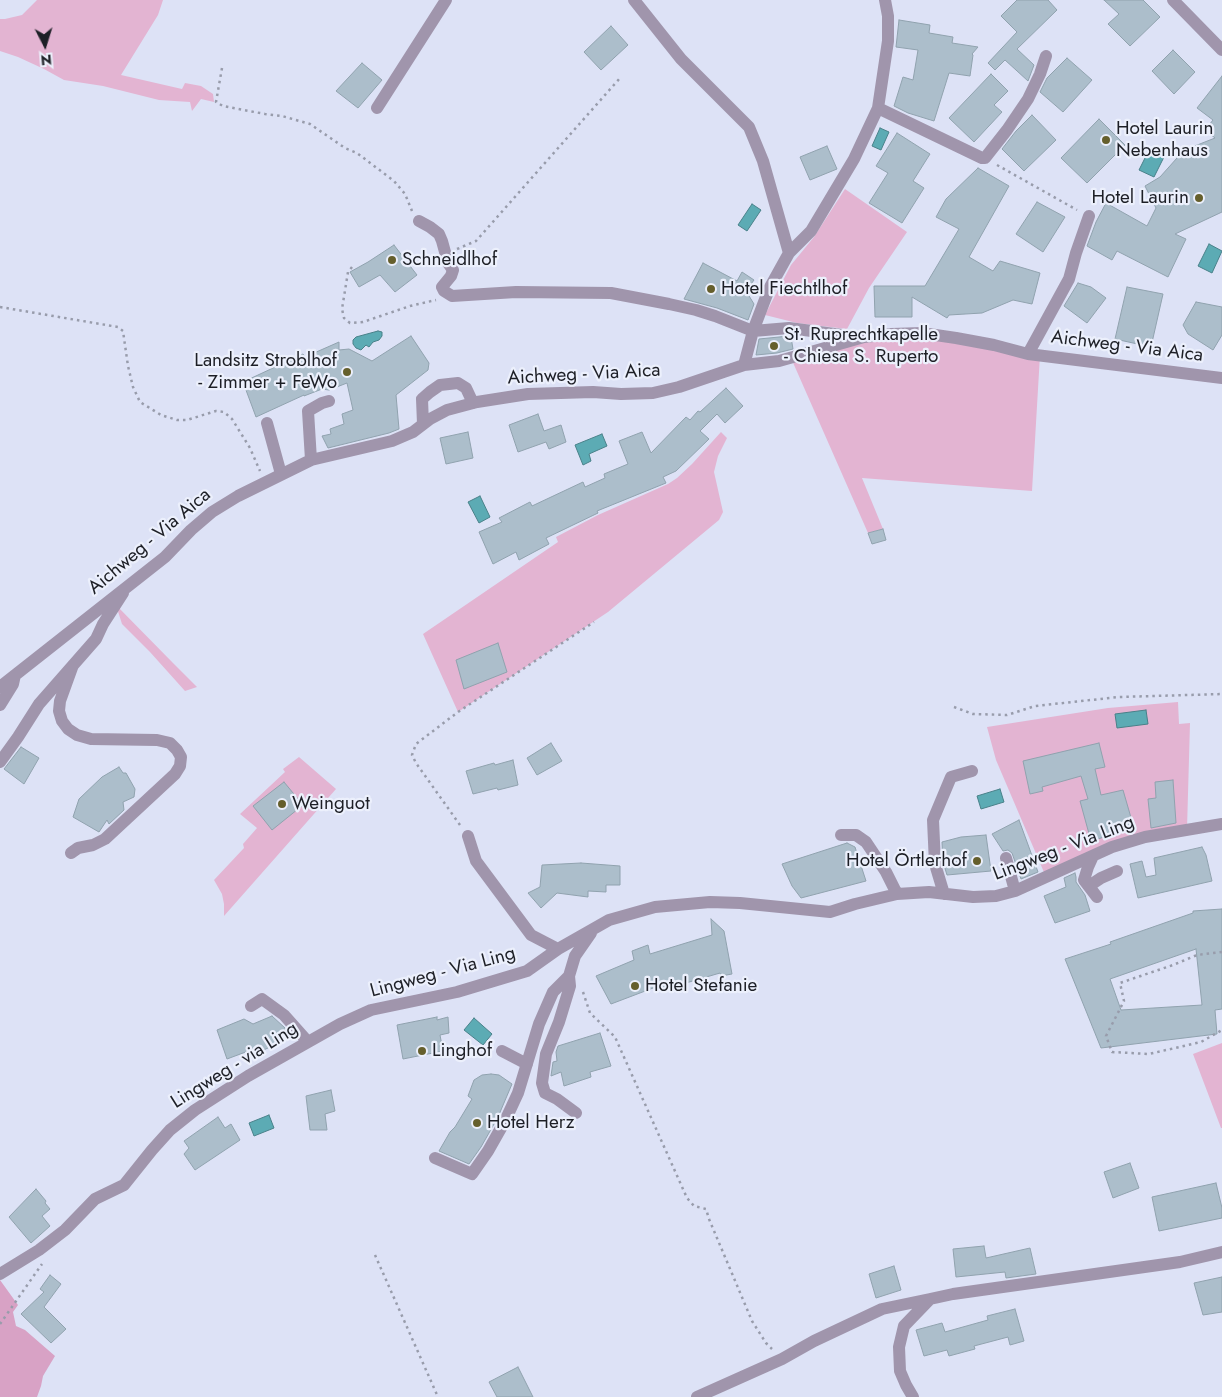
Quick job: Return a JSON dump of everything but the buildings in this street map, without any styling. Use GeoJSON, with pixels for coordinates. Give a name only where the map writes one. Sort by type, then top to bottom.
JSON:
{"type":"FeatureCollection","features":[{"type":"Feature","properties":{"kind":"street"},"geometry":{"type":"LineString","coordinates":[[378,108],[446,0]]}},
{"type":"Feature","properties":{"kind":"street"},"geometry":{"type":"LineString","coordinates":[[634,0],[681,59],[748,127],[763,161],[789,254]]}},
{"type":"Feature","properties":{"kind":"street"},"geometry":{"type":"LineString","coordinates":[[744,365],[753,331],[770,289],[789,254],[811,231],[854,159],[878,108],[888,41],[888,16],[885,0]]}},
{"type":"Feature","properties":{"kind":"street"},"geometry":{"type":"LineString","coordinates":[[1173,0],[1222,50]]}},
{"type":"Feature","properties":{"kind":"street"},"geometry":{"type":"LineString","coordinates":[[878,108],[985,158],[1028,99],[1046,56]]}},
{"type":"Feature","properties":{"kind":"street","name":"Aichweg - Via Aica"},"geometry":{"type":"LineString","coordinates":[[1028,354],[1069,279],[1089,216]]}},
{"type":"Feature","properties":{"kind":"street"},"geometry":{"type":"LineString","coordinates":[[419,221],[439,234],[452,270],[451,276],[442,287],[444,291],[452,296]]}},
{"type":"Feature","properties":{"kind":"street","name":"Aichweg - Via Aica"},"geometry":{"type":"LineString","coordinates":[[452,296],[516,292],[611,293],[696,310],[753,331],[789,328],[864,337]]}},
{"type":"Feature","properties":{"kind":"street","name":"Aichweg - Via Aica"},"geometry":{"type":"LineString","coordinates":[[0,686],[165,557],[191,530],[212,512],[238,496],[311,460],[392,441],[413,432],[430,419],[447,410],[473,403],[528,394],[653,393],[679,387],[744,365],[779,361],[864,337],[891,334],[922,333],[994,345],[1028,354],[1222,378]]}},
{"type":"Feature","properties":{"kind":"street"},"geometry":{"type":"LineString","coordinates":[[423,424],[422,399],[440,385],[458,383],[466,388],[473,403]]}},
{"type":"Feature","properties":{"kind":"street"},"geometry":{"type":"LineString","coordinates":[[311,460],[308,411],[329,401]]}},
{"type":"Feature","properties":{"kind":"street"},"geometry":{"type":"LineString","coordinates":[[267,423],[281,474]]}},
{"type":"Feature","properties":{"kind":"street"},"geometry":{"type":"LineString","coordinates":[[0,762],[39,704],[96,639],[103,624],[127,587]]}},
{"type":"Feature","properties":{"kind":"street"},"geometry":{"type":"LineString","coordinates":[[71,853],[78,848],[93,845],[106,839],[175,774],[180,766],[181,756],[178,750],[170,743],[157,740],[91,739],[68,730],[62,721],[59,710],[60,701],[73,665]]}},
{"type":"Feature","properties":{"kind":"street"},"geometry":{"type":"LineString","coordinates":[[0,705],[13,684],[15,675]]}},
{"type":"Feature","properties":{"kind":"street"},"geometry":{"type":"LineString","coordinates":[[944,894],[936,864],[932,820],[952,777],[972,771]]}},
{"type":"Feature","properties":{"kind":"street","name":"Lingweg - Via Ling"},"geometry":{"type":"LineString","coordinates":[[335,1028],[371,1010],[456,992],[527,971],[558,949],[609,920],[655,907],[710,902],[830,912],[897,894],[930,892],[973,898],[996,896],[1015,891],[1112,847],[1145,837],[1222,824]]}},
{"type":"Feature","properties":{"kind":"street"},"geometry":{"type":"LineString","coordinates":[[841,835],[856,835],[866,842],[886,872],[897,894]]}},
{"type":"Feature","properties":{"kind":"street","name":"Lingweg - Via Ling"},"geometry":{"type":"LineString","coordinates":[[468,836],[476,861],[531,935],[558,949]]}},
{"type":"Feature","properties":{"kind":"street"},"geometry":{"type":"LineString","coordinates":[[1093,856],[1084,880],[1098,897]]}},
{"type":"Feature","properties":{"kind":"street"},"geometry":{"type":"LineString","coordinates":[[1006,858],[1015,891]]}},
{"type":"Feature","properties":{"kind":"street"},"geometry":{"type":"LineString","coordinates":[[1089,886],[1117,871]]}},
{"type":"Feature","properties":{"kind":"street"},"geometry":{"type":"LineString","coordinates":[[576,1113],[545,1093],[542,1083],[546,1054],[559,1022],[570,986],[569,976],[575,956],[596,927]]}},
{"type":"Feature","properties":{"kind":"street"},"geometry":{"type":"LineString","coordinates":[[435,1158],[472,1174],[506,1121],[518,1093],[542,1017],[552,992],[569,976]]}},
{"type":"Feature","properties":{"kind":"street","name":"Lingweg - Via Ling"},"geometry":{"type":"LineString","coordinates":[[251,1006],[262,999],[284,1015],[308,1042]]}},
{"type":"Feature","properties":{"kind":"street","name":"Lingweg - via Ling"},"geometry":{"type":"LineString","coordinates":[[0,1274],[39,1250],[65,1230],[95,1199],[124,1185],[170,1130],[195,1110],[248,1076],[335,1028]]}},
{"type":"Feature","properties":{"kind":"street"},"geometry":{"type":"LineString","coordinates":[[502,1051],[527,1064]]}},
{"type":"Feature","properties":{"kind":"street"},"geometry":{"type":"LineString","coordinates":[[697,1397],[782,1359],[814,1341],[882,1309],[953,1294],[1180,1262],[1222,1252]]}},
{"type":"Feature","properties":{"kind":"street"},"geometry":{"type":"LineString","coordinates":[[914,1397],[900,1372],[898,1347],[904,1326],[930,1299]]}},
{"type":"Feature","properties":{"kind":"path"},"geometry":{"type":"LineString","coordinates":[[222,68],[216,102],[223,106],[282,116],[310,124],[357,154],[394,181],[405,194],[414,216],[419,221]]}},
{"type":"Feature","properties":{"kind":"path"},"geometry":{"type":"LineString","coordinates":[[446,254],[476,241],[620,78]]}},
{"type":"Feature","properties":{"kind":"path"},"geometry":{"type":"LineString","coordinates":[[985,158],[1089,216]]}},
{"type":"Feature","properties":{"kind":"path"},"geometry":{"type":"LineString","coordinates":[[352,267],[348,272],[342,309],[344,318],[350,323],[363,322],[410,306],[452,296]]}},
{"type":"Feature","properties":{"kind":"path"},"geometry":{"type":"LineString","coordinates":[[0,307],[118,326],[123,331],[133,387],[140,402],[161,415],[177,420],[187,420],[216,411],[224,412],[232,419],[250,448],[265,482]]}},
{"type":"Feature","properties":{"kind":"path"},"geometry":{"type":"LineString","coordinates":[[468,836],[412,755],[416,744],[458,712],[594,622]]}},
{"type":"Feature","properties":{"kind":"path"},"geometry":{"type":"LineString","coordinates":[[954,707],[973,714],[1007,715],[1035,706],[1119,697],[1222,694]]}},
{"type":"Feature","properties":{"kind":"path"},"geometry":{"type":"LineString","coordinates":[[1222,952],[1197,955],[1120,983],[1124,1001],[1106,1036],[1112,1052],[1149,1054],[1201,1042],[1222,1030]]}},
{"type":"Feature","properties":{"kind":"path"},"geometry":{"type":"LineString","coordinates":[[582,988],[590,1013],[616,1037],[687,1198],[694,1206],[706,1208],[752,1321],[766,1343],[782,1359]]}},
{"type":"Feature","properties":{"kind":"path"},"geometry":{"type":"LineString","coordinates":[[375,1255],[438,1397]]}},
{"type":"Feature","properties":{"kind":"path"},"geometry":{"type":"LineString","coordinates":[[0,1324],[47,1258]]}},
{"type":"Feature","properties":{"kind":"shaded area"},"geometry":{"type":"Polygon","coordinates":[[[37,0],[163,0],[158,15],[121,75],[182,89],[185,83],[201,86],[213,94],[214,102],[201,99],[192,111],[190,102],[159,100],[103,86],[64,80],[18,57],[0,51],[0,19],[22,15],[37,0]]]}},
{"type":"Feature","properties":{"kind":"shaded area"},"geometry":{"type":"Polygon","coordinates":[[[880,128],[889,132],[881,150],[872,146],[880,128]]]}},
{"type":"Feature","properties":{"kind":"shaded area"},"geometry":{"type":"Polygon","coordinates":[[[1150,148],[1165,155],[1154,177],[1139,170],[1150,148]]]}},
{"type":"Feature","properties":{"kind":"shaded area"},"geometry":{"type":"Polygon","coordinates":[[[845,189],[907,232],[869,288],[847,329],[797,323],[765,315],[791,265],[814,237],[845,189]]]}},
{"type":"Feature","properties":{"kind":"shaded area"},"geometry":{"type":"Polygon","coordinates":[[[752,204],[761,210],[747,231],[738,225],[752,204]]]}},
{"type":"Feature","properties":{"kind":"shaded area"},"geometry":{"type":"Polygon","coordinates":[[[1209,244],[1222,251],[1212,273],[1198,266],[1209,244]]]}},
{"type":"Feature","properties":{"kind":"shaded area"},"geometry":{"type":"Polygon","coordinates":[[[378,331],[382,332],[382,336],[369,347],[366,345],[361,350],[353,344],[353,340],[356,337],[378,331]]]}},
{"type":"Feature","properties":{"kind":"shaded area"},"geometry":{"type":"Polygon","coordinates":[[[891,334],[1040,355],[1032,491],[862,478],[883,529],[868,533],[791,358],[891,334]]]}},
{"type":"Feature","properties":{"kind":"shaded area"},"geometry":{"type":"Polygon","coordinates":[[[721,432],[727,438],[718,456],[714,472],[723,512],[719,520],[608,612],[458,712],[423,634],[558,542],[556,537],[677,478],[721,432]]]}},
{"type":"Feature","properties":{"kind":"shaded area"},"geometry":{"type":"Polygon","coordinates":[[[602,434],[607,446],[589,454],[591,461],[583,465],[575,445],[602,434]]]}},
{"type":"Feature","properties":{"kind":"shaded area"},"geometry":{"type":"Polygon","coordinates":[[[480,496],[490,517],[479,523],[468,502],[480,496]]]}},
{"type":"Feature","properties":{"kind":"shaded area"},"geometry":{"type":"Polygon","coordinates":[[[116,605],[197,687],[185,691],[122,624],[116,605]]]}},
{"type":"Feature","properties":{"kind":"shaded area"},"geometry":{"type":"Polygon","coordinates":[[[1178,702],[1179,724],[1190,723],[1187,829],[1145,837],[1046,877],[996,760],[987,727],[1108,708],[1178,702]]]}},
{"type":"Feature","properties":{"kind":"shaded area"},"geometry":{"type":"Polygon","coordinates":[[[1146,710],[1148,724],[1117,728],[1115,714],[1146,710]]]}},
{"type":"Feature","properties":{"kind":"shaded area"},"geometry":{"type":"Polygon","coordinates":[[[299,757],[336,789],[224,916],[222,894],[214,880],[244,848],[243,844],[257,828],[240,814],[285,772],[283,769],[299,757]]]}},
{"type":"Feature","properties":{"kind":"shaded area"},"geometry":{"type":"Polygon","coordinates":[[[1000,789],[1004,802],[981,809],[977,796],[1000,789]]]}},
{"type":"Feature","properties":{"kind":"shaded area"},"geometry":{"type":"Polygon","coordinates":[[[474,1018],[492,1034],[483,1045],[464,1030],[474,1018]]]}},
{"type":"Feature","properties":{"kind":"shaded area"},"geometry":{"type":"Polygon","coordinates":[[[1222,1043],[1222,1128],[1221,1128],[1193,1054],[1222,1043]]]}},
{"type":"Feature","properties":{"kind":"shaded area"},"geometry":{"type":"Polygon","coordinates":[[[269,1115],[274,1128],[254,1136],[249,1123],[269,1115]]]}},
{"type":"Feature","properties":{"kind":"shaded area"},"geometry":{"type":"Polygon","coordinates":[[[0,1280],[18,1305],[13,1312],[16,1326],[25,1330],[55,1356],[43,1376],[37,1397],[0,1397],[0,1280]]]}},
{"type":"Feature","properties":{"kind":"place","name":"Hotel Laurin Nebenhaus"},"geometry":{"type":"Point","coordinates":[1106,140]}},
{"type":"Feature","properties":{"kind":"place","name":"Hotel Laurin"},"geometry":{"type":"Point","coordinates":[1199,198]}},
{"type":"Feature","properties":{"kind":"place","name":"Schneidlhof"},"geometry":{"type":"Point","coordinates":[392,260]}},
{"type":"Feature","properties":{"kind":"place","name":"Hotel Fiechtlhof"},"geometry":{"type":"Point","coordinates":[711,289]}},
{"type":"Feature","properties":{"kind":"place","name":"St. Ruprechtkapelle - Chiesa S. Ruperto"},"geometry":{"type":"Point","coordinates":[774,346]}},
{"type":"Feature","properties":{"kind":"place","name":"Landsitz Stroblhof - Zimmer + FeWo"},"geometry":{"type":"Point","coordinates":[347,372]}},
{"type":"Feature","properties":{"kind":"place","name":"Weinguot"},"geometry":{"type":"Point","coordinates":[282,804]}},
{"type":"Feature","properties":{"kind":"place","name":"Hotel Örtlerhof"},"geometry":{"type":"Point","coordinates":[977,861]}},
{"type":"Feature","properties":{"kind":"place","name":"Hotel Stefanie"},"geometry":{"type":"Point","coordinates":[635,986]}},
{"type":"Feature","properties":{"kind":"place","name":"Linghof"},"geometry":{"type":"Point","coordinates":[422,1051]}},
{"type":"Feature","properties":{"kind":"place","name":"Hotel Herz"},"geometry":{"type":"Point","coordinates":[477,1123]}}]}
